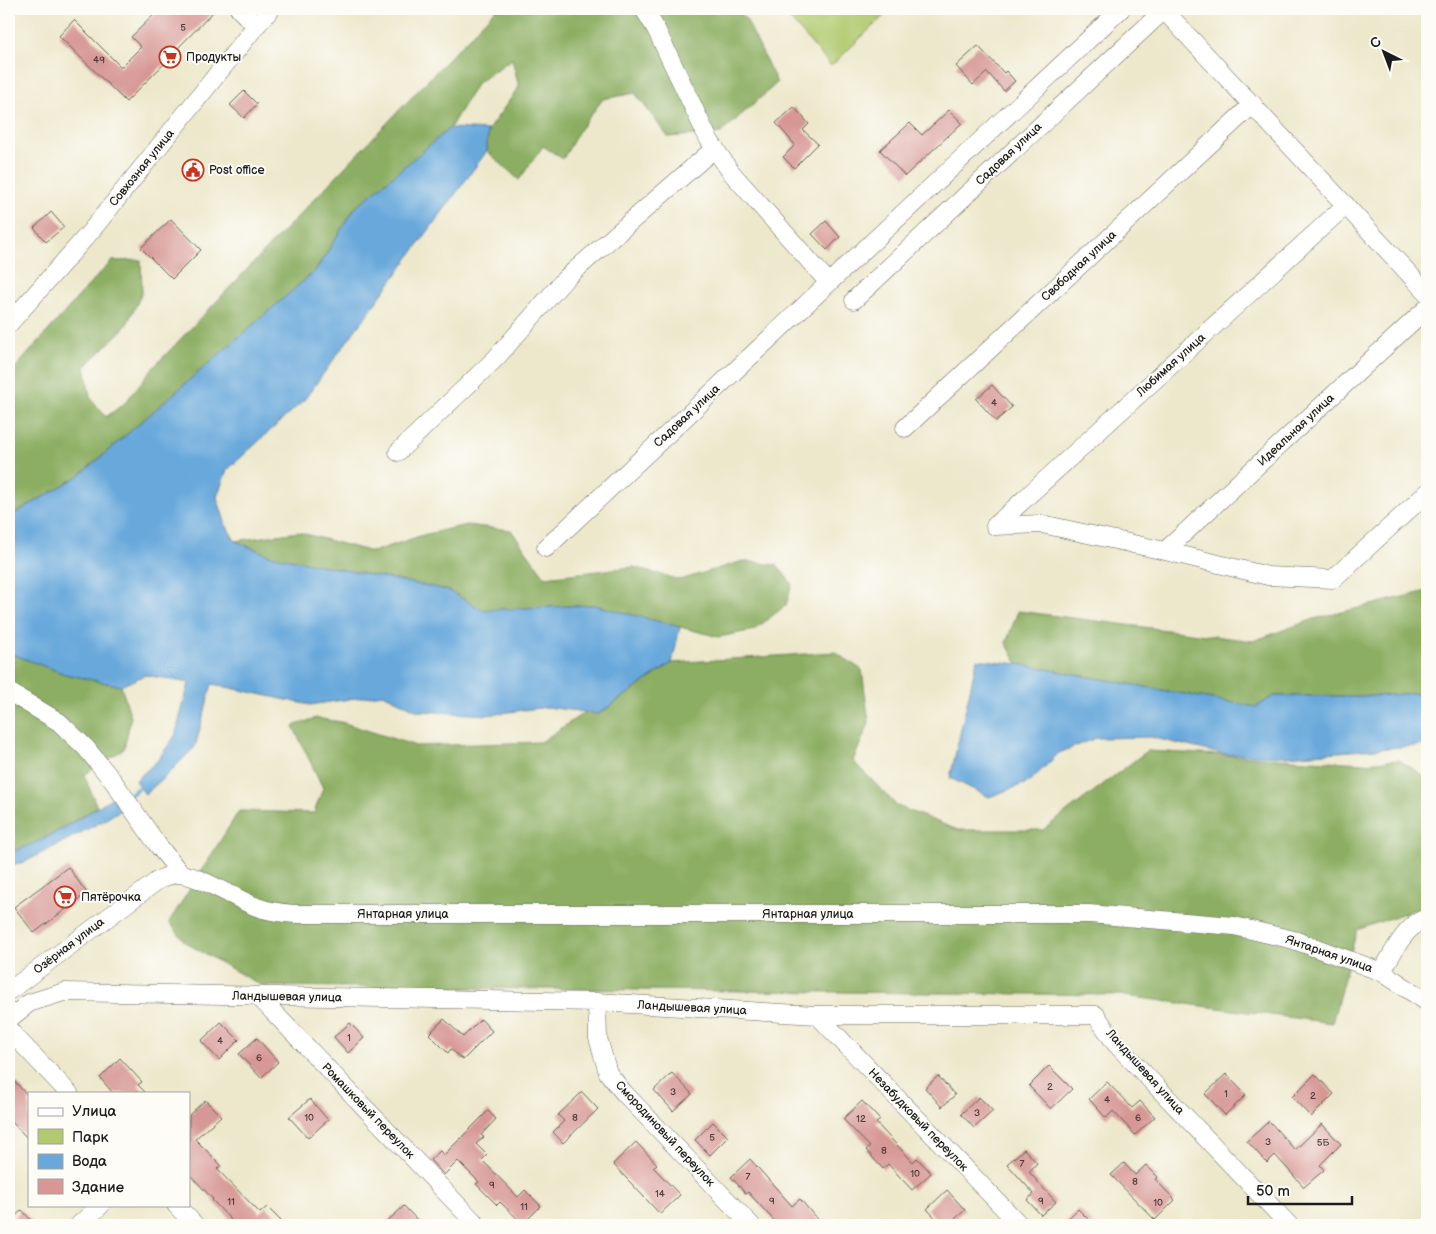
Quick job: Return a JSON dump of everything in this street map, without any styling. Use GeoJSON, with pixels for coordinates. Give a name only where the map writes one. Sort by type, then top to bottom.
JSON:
{"type":"FeatureCollection","features":[{"type":"Feature","properties":{"kind":"street"},"geometry":{"type":"LineString","coordinates":[[239,9],[256,26]]}},
{"type":"Feature","properties":{"kind":"street","name":"Совхозная улица"},"geometry":{"type":"LineString","coordinates":[[9,324],[91,231],[271,9]]}},
{"type":"Feature","properties":{"kind":"street"},"geometry":{"type":"LineString","coordinates":[[644,9],[656,29],[708,138],[730,171],[828,283]]}},
{"type":"Feature","properties":{"kind":"street","name":"Садовая улица"},"geometry":{"type":"LineString","coordinates":[[546,548],[1121,9]]}},
{"type":"Feature","properties":{"kind":"street"},"geometry":{"type":"LineString","coordinates":[[1163,9],[1427,293]]}},
{"type":"Feature","properties":{"kind":"street","name":"Садовая улица"},"geometry":{"type":"LineString","coordinates":[[854,300],[1163,9]]}},
{"type":"Feature","properties":{"kind":"street","name":"Свободная улица"},"geometry":{"type":"LineString","coordinates":[[906,428],[1253,104]]}},
{"type":"Feature","properties":{"kind":"street"},"geometry":{"type":"LineString","coordinates":[[398,452],[496,358],[565,279],[715,148]]}},
{"type":"Feature","properties":{"kind":"street","name":"Любимая улица"},"geometry":{"type":"LineString","coordinates":[[1165,551],[1042,524],[995,526],[1346,204]]}},
{"type":"Feature","properties":{"kind":"street","name":"Идеальная улица"},"geometry":{"type":"LineString","coordinates":[[1165,551],[1427,308]]}},
{"type":"Feature","properties":{"kind":"street"},"geometry":{"type":"LineString","coordinates":[[1165,551],[1268,576],[1333,579],[1427,493]]}},
{"type":"Feature","properties":{"kind":"street"},"geometry":{"type":"LineString","coordinates":[[9,692],[58,722],[86,748],[140,817],[180,874]]}},
{"type":"Feature","properties":{"kind":"street","name":"Янтарная улица"},"geometry":{"type":"LineString","coordinates":[[180,874],[194,877],[258,908],[295,914],[1089,914],[1234,926],[1294,940],[1382,972],[1427,1002]]}},
{"type":"Feature","properties":{"kind":"street","name":"Озёрная улица"},"geometry":{"type":"LineString","coordinates":[[9,991],[157,881],[168,875],[180,874]]}},
{"type":"Feature","properties":{"kind":"street"},"geometry":{"type":"LineString","coordinates":[[1382,972],[1390,956],[1406,934],[1423,919],[1427,918]]}},
{"type":"Feature","properties":{"kind":"street","name":"Ландышевая улица"},"geometry":{"type":"LineString","coordinates":[[9,1018],[28,1003],[64,992],[597,1002],[817,1015],[1096,1015],[1115,1043],[1289,1225]]}},
{"type":"Feature","properties":{"kind":"street","name":"Ромашковый переулок"},"geometry":{"type":"LineString","coordinates":[[259,997],[477,1225]]}},
{"type":"Feature","properties":{"kind":"street","name":"Смородиновый переулок"},"geometry":{"type":"LineString","coordinates":[[597,1002],[598,1038],[608,1073],[624,1093],[751,1225]]}},
{"type":"Feature","properties":{"kind":"street","name":"Незабудковый переулок"},"geometry":{"type":"LineString","coordinates":[[817,1015],[1020,1225]]}},
{"type":"Feature","properties":{"kind":"street"},"geometry":{"type":"LineString","coordinates":[[9,1030],[68,1092]]}},
{"type":"Feature","properties":{"kind":"street"},"geometry":{"type":"LineString","coordinates":[[79,1225],[100,1206]]}},
{"type":"Feature","properties":{"kind":"street"},"geometry":{"type":"LineString","coordinates":[[177,1206],[195,1225]]}},
{"type":"Feature","properties":{"kind":"green space"},"geometry":{"type":"Polygon","coordinates":[[[496,9],[734,9],[746,19],[777,83],[721,133],[668,137],[635,93],[603,99],[580,129],[563,159],[543,146],[519,180],[487,151],[488,130],[519,87],[512,59],[477,83],[450,128],[355,208],[316,270],[79,476],[9,517],[9,375],[87,287],[112,261],[141,260],[142,293],[126,326],[85,367],[90,397],[106,417],[125,403],[150,371],[496,9]]]}},
{"type":"Feature","properties":{"kind":"green space"},"geometry":{"type":"Polygon","coordinates":[[[781,9],[891,9],[831,66],[781,9]]]}},
{"type":"Feature","properties":{"kind":"green space"},"geometry":{"type":"Polygon","coordinates":[[[466,525],[511,530],[545,577],[633,567],[680,580],[743,561],[777,565],[792,584],[786,605],[754,630],[719,637],[594,605],[483,610],[447,590],[269,555],[235,541],[298,532],[372,552],[423,535],[466,525]]]}},
{"type":"Feature","properties":{"kind":"green space"},"geometry":{"type":"Polygon","coordinates":[[[1427,591],[1427,692],[1378,696],[1274,696],[1256,707],[1018,664],[1006,643],[1018,611],[1253,641],[1314,619],[1427,591]]]}},
{"type":"Feature","properties":{"kind":"green space"},"geometry":{"type":"Polygon","coordinates":[[[835,652],[862,670],[869,723],[853,761],[897,806],[958,830],[1043,830],[1147,751],[1363,763],[1399,760],[1427,778],[1427,905],[1357,930],[1332,1023],[1118,995],[262,986],[186,943],[169,922],[239,811],[314,813],[323,788],[293,726],[316,718],[341,722],[416,746],[541,742],[585,712],[599,714],[672,663],[835,652]]]}},
{"type":"Feature","properties":{"kind":"green space"},"geometry":{"type":"Polygon","coordinates":[[[9,653],[65,674],[121,686],[131,717],[124,749],[84,775],[97,807],[43,839],[9,852],[9,653]]]}},
{"type":"Feature","properties":{"kind":"water"},"geometry":{"type":"Polygon","coordinates":[[[450,128],[488,130],[487,151],[304,400],[227,470],[217,497],[226,525],[235,541],[269,555],[447,590],[483,610],[594,605],[680,627],[672,663],[598,714],[547,707],[487,715],[418,711],[383,694],[310,705],[212,684],[195,747],[145,794],[135,781],[157,761],[175,736],[189,683],[145,675],[121,686],[65,674],[9,653],[9,517],[79,476],[316,270],[355,208],[450,128]]]}},
{"type":"Feature","properties":{"kind":"water"},"geometry":{"type":"Polygon","coordinates":[[[977,659],[1018,664],[1256,707],[1274,696],[1378,696],[1427,692],[1427,745],[1287,756],[1221,754],[1151,737],[1096,738],[1059,753],[1029,782],[989,797],[950,778],[977,659]]]}},
{"type":"Feature","properties":{"kind":"water"},"geometry":{"type":"Polygon","coordinates":[[[113,797],[122,809],[25,862],[9,865],[9,852],[48,836],[113,797]]]}},
{"type":"Feature","properties":{"kind":"building"},"geometry":{"type":"Polygon","coordinates":[[[160,9],[216,9],[126,102],[59,36],[74,20],[121,67],[141,47],[131,37],[160,9]]]}},
{"type":"Feature","properties":{"kind":"building"},"geometry":{"type":"Polygon","coordinates":[[[978,46],[1004,73],[1006,71],[1015,81],[1004,91],[987,72],[973,85],[956,66],[978,46]]]}},
{"type":"Feature","properties":{"kind":"building"},"geometry":{"type":"Polygon","coordinates":[[[244,91],[257,104],[244,118],[230,105],[244,91]]]}},
{"type":"Feature","properties":{"kind":"building"},"geometry":{"type":"Polygon","coordinates":[[[794,107],[809,124],[803,130],[818,144],[794,168],[783,157],[795,145],[776,123],[794,107]]]}},
{"type":"Feature","properties":{"kind":"building"},"geometry":{"type":"Polygon","coordinates":[[[949,110],[962,123],[905,176],[880,150],[910,123],[922,135],[949,110]]]}},
{"type":"Feature","properties":{"kind":"building"},"geometry":{"type":"Polygon","coordinates":[[[51,212],[64,227],[46,242],[34,228],[51,212]]]}},
{"type":"Feature","properties":{"kind":"building"},"geometry":{"type":"Polygon","coordinates":[[[171,219],[201,250],[172,279],[141,248],[171,219]]]}},
{"type":"Feature","properties":{"kind":"building"},"geometry":{"type":"Polygon","coordinates":[[[826,221],[840,237],[827,250],[812,234],[826,221]]]}},
{"type":"Feature","properties":{"kind":"building"},"geometry":{"type":"Polygon","coordinates":[[[992,385],[1012,407],[996,421],[976,399],[992,385]]]}},
{"type":"Feature","properties":{"kind":"building"},"geometry":{"type":"Polygon","coordinates":[[[68,867],[87,893],[34,933],[14,907],[68,867]]]}},
{"type":"Feature","properties":{"kind":"building"},"geometry":{"type":"Polygon","coordinates":[[[444,1019],[463,1037],[481,1019],[492,1031],[463,1060],[451,1049],[448,1053],[429,1034],[444,1019]]]}},
{"type":"Feature","properties":{"kind":"building"},"geometry":{"type":"Polygon","coordinates":[[[221,1022],[239,1040],[219,1060],[201,1041],[221,1022]]]}},
{"type":"Feature","properties":{"kind":"building"},"geometry":{"type":"Polygon","coordinates":[[[350,1023],[364,1038],[348,1053],[334,1037],[350,1023]]]}},
{"type":"Feature","properties":{"kind":"building"},"geometry":{"type":"Polygon","coordinates":[[[257,1038],[278,1062],[261,1078],[239,1054],[257,1038]]]}},
{"type":"Feature","properties":{"kind":"building"},"geometry":{"type":"Polygon","coordinates":[[[120,1058],[142,1082],[138,1085],[145,1092],[112,1092],[100,1078],[120,1058]]]}},
{"type":"Feature","properties":{"kind":"building"},"geometry":{"type":"Polygon","coordinates":[[[1049,1066],[1072,1089],[1051,1109],[1029,1086],[1049,1066]]]}},
{"type":"Feature","properties":{"kind":"building"},"geometry":{"type":"Polygon","coordinates":[[[672,1073],[692,1094],[673,1111],[654,1090],[672,1073]]]}},
{"type":"Feature","properties":{"kind":"building"},"geometry":{"type":"Polygon","coordinates":[[[1226,1074],[1246,1095],[1225,1115],[1205,1094],[1226,1074]]]}},
{"type":"Feature","properties":{"kind":"building"},"geometry":{"type":"Polygon","coordinates":[[[1315,1074],[1334,1094],[1311,1117],[1292,1097],[1315,1074]]]}},
{"type":"Feature","properties":{"kind":"building"},"geometry":{"type":"Polygon","coordinates":[[[9,1075],[28,1096],[28,1139],[9,1119],[9,1075]]]}},
{"type":"Feature","properties":{"kind":"building"},"geometry":{"type":"Polygon","coordinates":[[[938,1076],[955,1095],[942,1107],[925,1088],[938,1076]]]}},
{"type":"Feature","properties":{"kind":"building"},"geometry":{"type":"Polygon","coordinates":[[[1107,1082],[1132,1108],[1140,1101],[1155,1117],[1135,1135],[1113,1111],[1106,1118],[1089,1099],[1107,1082]]]}},
{"type":"Feature","properties":{"kind":"building"},"geometry":{"type":"Polygon","coordinates":[[[582,1092],[598,1109],[563,1143],[553,1132],[564,1121],[558,1115],[582,1092]]]}},
{"type":"Feature","properties":{"kind":"building"},"geometry":{"type":"Polygon","coordinates":[[[979,1097],[993,1111],[974,1128],[961,1114],[979,1097]]]}},
{"type":"Feature","properties":{"kind":"building"},"geometry":{"type":"Polygon","coordinates":[[[310,1099],[328,1120],[308,1138],[289,1117],[310,1099]]]}},
{"type":"Feature","properties":{"kind":"building"},"geometry":{"type":"Polygon","coordinates":[[[205,1100],[221,1116],[195,1139],[221,1165],[217,1169],[260,1213],[267,1207],[285,1225],[236,1225],[190,1175],[190,1114],[205,1100]]]}},
{"type":"Feature","properties":{"kind":"building"},"geometry":{"type":"Polygon","coordinates":[[[862,1101],[880,1120],[876,1123],[913,1162],[917,1158],[931,1173],[912,1190],[888,1164],[883,1169],[866,1150],[870,1147],[843,1119],[862,1101]]]}},
{"type":"Feature","properties":{"kind":"building"},"geometry":{"type":"Polygon","coordinates":[[[488,1111],[496,1119],[481,1135],[484,1137],[476,1144],[487,1155],[482,1160],[518,1197],[525,1190],[541,1206],[523,1224],[500,1202],[497,1205],[476,1184],[479,1182],[458,1161],[444,1175],[430,1160],[440,1151],[444,1155],[488,1111]]]}},
{"type":"Feature","properties":{"kind":"building"},"geometry":{"type":"Polygon","coordinates":[[[1269,1121],[1295,1150],[1322,1124],[1341,1144],[1320,1165],[1324,1170],[1304,1187],[1275,1155],[1267,1163],[1247,1141],[1269,1121]]]}},
{"type":"Feature","properties":{"kind":"building"},"geometry":{"type":"Polygon","coordinates":[[[713,1122],[728,1137],[710,1155],[695,1140],[713,1122]]]}},
{"type":"Feature","properties":{"kind":"building"},"geometry":{"type":"Polygon","coordinates":[[[636,1142],[657,1164],[653,1167],[680,1195],[660,1214],[613,1164],[636,1142]]]}},
{"type":"Feature","properties":{"kind":"building"},"geometry":{"type":"Polygon","coordinates":[[[1024,1149],[1037,1163],[1029,1172],[1056,1202],[1041,1215],[1027,1200],[1034,1194],[1007,1164],[1024,1149]]]}},
{"type":"Feature","properties":{"kind":"building"},"geometry":{"type":"Polygon","coordinates":[[[750,1159],[792,1206],[800,1199],[822,1225],[778,1225],[748,1192],[746,1194],[731,1177],[750,1159]]]}},
{"type":"Feature","properties":{"kind":"building"},"geometry":{"type":"Polygon","coordinates":[[[1124,1163],[1135,1175],[1146,1165],[1158,1177],[1155,1179],[1175,1200],[1155,1220],[1111,1175],[1124,1163]]]}},
{"type":"Feature","properties":{"kind":"building"},"geometry":{"type":"Polygon","coordinates":[[[947,1190],[965,1210],[948,1225],[942,1225],[927,1209],[947,1190]]]}},
{"type":"Feature","properties":{"kind":"building"},"geometry":{"type":"Polygon","coordinates":[[[404,1206],[422,1225],[383,1225],[404,1206]]]}},
{"type":"Feature","properties":{"kind":"building"},"geometry":{"type":"Polygon","coordinates":[[[1078,1209],[1094,1225],[1061,1225],[1078,1209]]]}},
{"type":"Feature","properties":{"kind":"building"},"geometry":{"type":"Polygon","coordinates":[[[22,1210],[35,1225],[9,1225],[9,1222],[22,1210]]]}},
{"type":"Feature","properties":{"kind":"waterway"},"geometry":{"type":"LineString","coordinates":[[128,796],[144,784]]}},
{"type":"Feature","properties":{"kind":"place","name":"Продукты"},"geometry":{"type":"Point","coordinates":[170,57]}},
{"type":"Feature","properties":{"kind":"place","name":"Post office"},"geometry":{"type":"Point","coordinates":[193,170]}},
{"type":"Feature","properties":{"kind":"place","name":"Пятёрочка"},"geometry":{"type":"Point","coordinates":[65,897]}}]}
